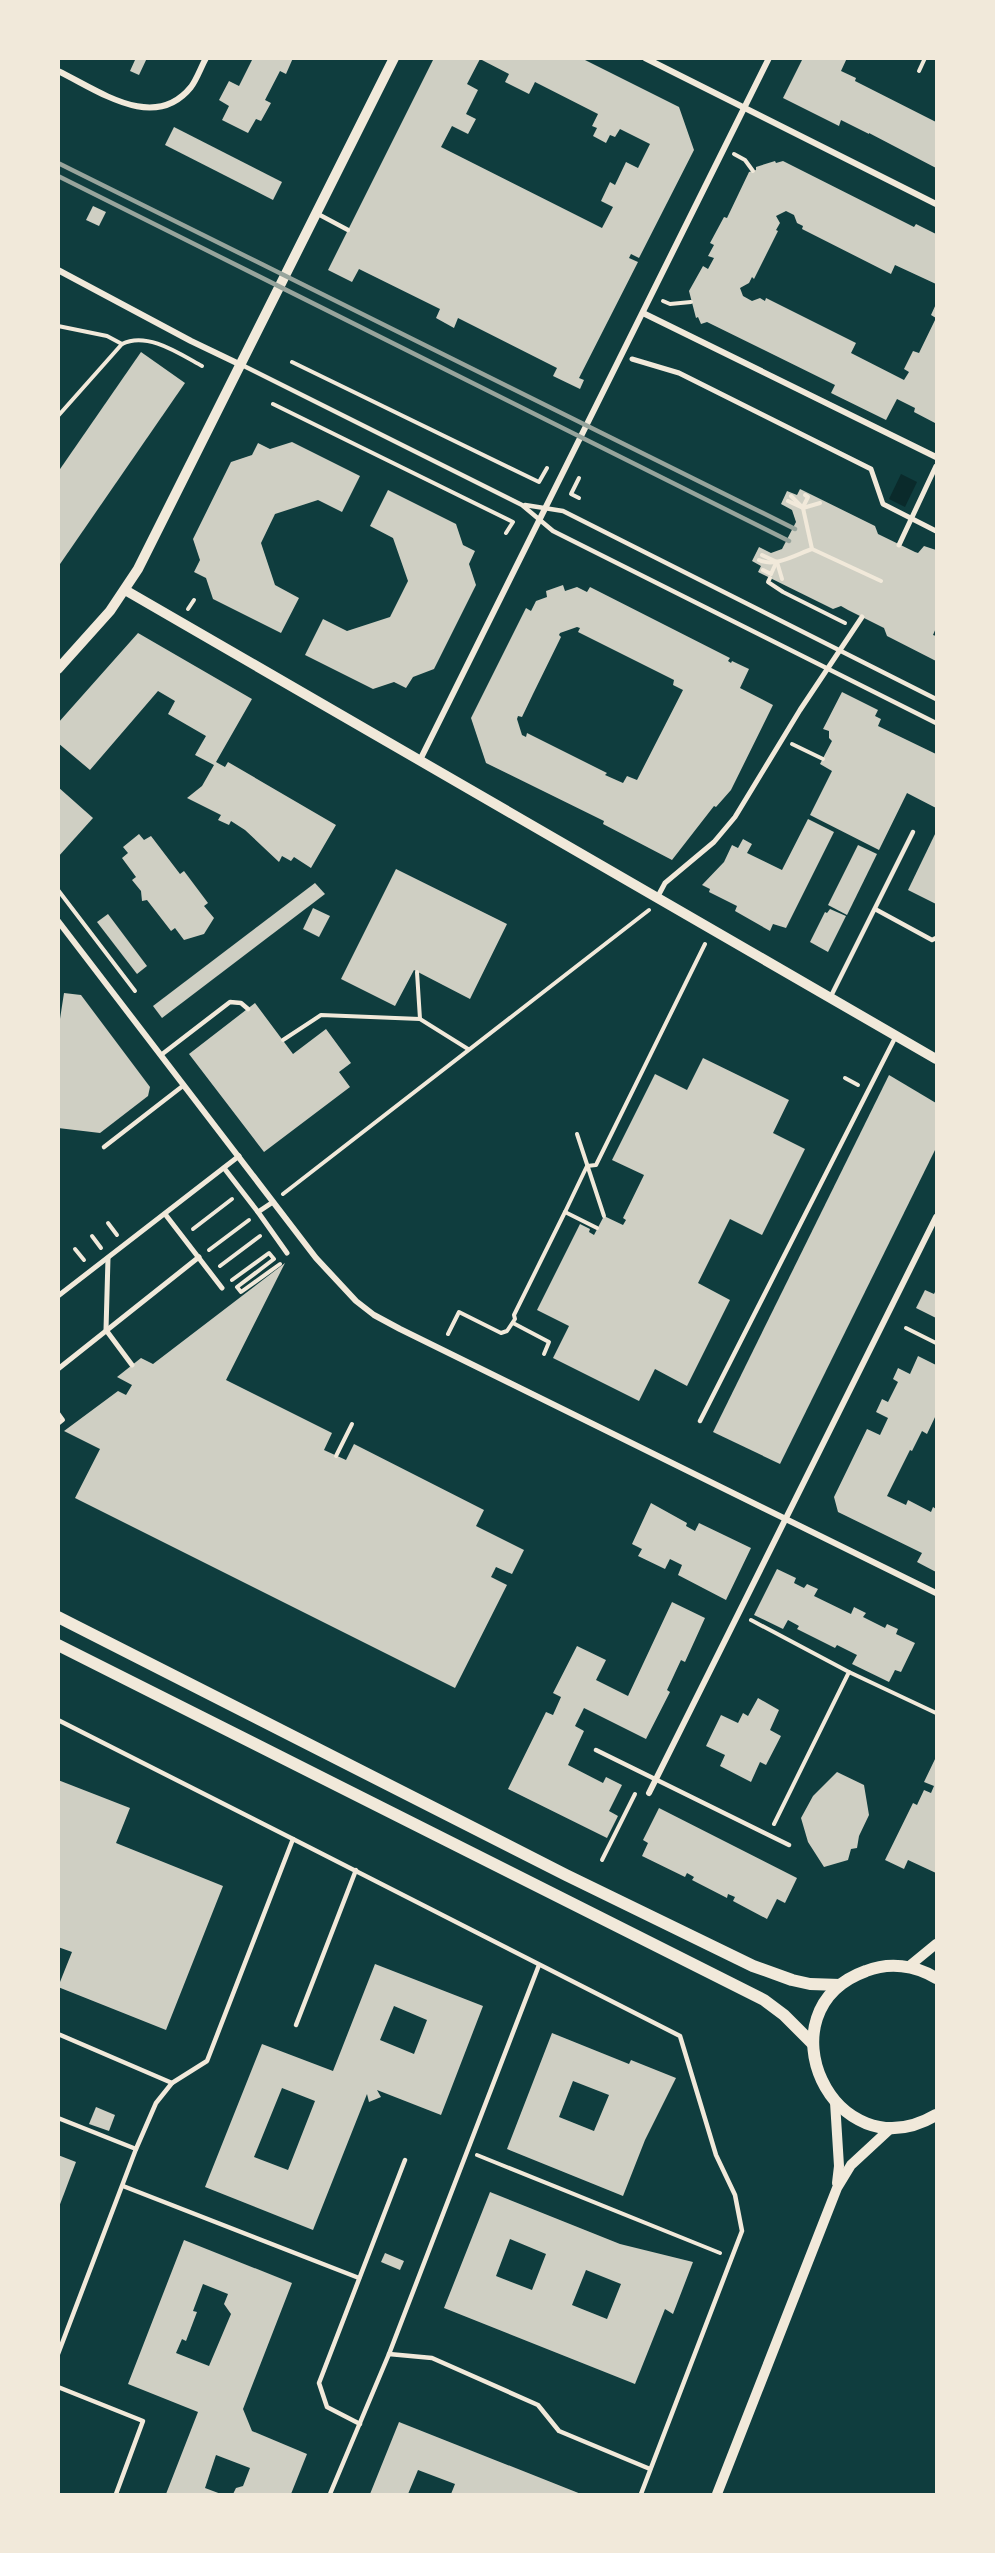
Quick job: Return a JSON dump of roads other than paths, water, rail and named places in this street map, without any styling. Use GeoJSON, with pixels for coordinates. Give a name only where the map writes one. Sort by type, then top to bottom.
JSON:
{"type":"FeatureCollection","features":[{"type":"Feature","properties":{"kind":"main road"},"geometry":{"type":"LineString","coordinates":[[58,1617],[556,1870],[753,1966],[810,1984],[840,1985]]}},
{"type":"Feature","properties":{"kind":"main road"},"geometry":{"type":"LineString","coordinates":[[58,1645],[764,2000],[813,2044]]}},
{"type":"Feature","properties":{"kind":"main road"},"geometry":{"type":"LineString","coordinates":[[936,1978],[908,1967],[872,1968],[840,1985],[820,2012],[813,2044],[818,2076],[836,2102],[861,2120],[891,2128],[917,2124],[936,2115]]}},
{"type":"Feature","properties":{"kind":"street"},"geometry":{"type":"LineString","coordinates":[[58,71],[126,104],[142,109],[158,108],[173,102],[191,87],[206,58]]}},
{"type":"Feature","properties":{"kind":"street"},"geometry":{"type":"LineString","coordinates":[[58,669],[110,611],[125,590],[394,58]]}},
{"type":"Feature","properties":{"kind":"street"},"geometry":{"type":"LineString","coordinates":[[645,58],[936,204]]}},
{"type":"Feature","properties":{"kind":"street"},"geometry":{"type":"LineString","coordinates":[[420,760],[769,58]]}},
{"type":"Feature","properties":{"kind":"street"},"geometry":{"type":"LineString","coordinates":[[58,270],[190,341],[239,363]]}},
{"type":"Feature","properties":{"kind":"street"},"geometry":{"type":"LineString","coordinates":[[643,313],[936,457]]}},
{"type":"Feature","properties":{"kind":"street"},"geometry":{"type":"LineString","coordinates":[[632,359],[679,373],[871,469],[883,504],[936,531]]}},
{"type":"Feature","properties":{"kind":"street"},"geometry":{"type":"LineString","coordinates":[[899,545],[936,466]]}},
{"type":"Feature","properties":{"kind":"street"},"geometry":{"type":"LineString","coordinates":[[125,590],[936,1059]]}},
{"type":"Feature","properties":{"kind":"street"},"geometry":{"type":"LineString","coordinates":[[657,898],[663,887],[714,842],[735,817],[862,617]]}},
{"type":"Feature","properties":{"kind":"street"},"geometry":{"type":"LineString","coordinates":[[58,921],[316,1258],[356,1301],[374,1315],[936,1593]]}},
{"type":"Feature","properties":{"kind":"street"},"geometry":{"type":"LineString","coordinates":[[58,1296],[239,1156]]}},
{"type":"Feature","properties":{"kind":"street"},"geometry":{"type":"LineString","coordinates":[[224,1168],[287,1253]]}},
{"type":"Feature","properties":{"kind":"street"},"geometry":{"type":"LineString","coordinates":[[258,1212],[273,1202]]}},
{"type":"Feature","properties":{"kind":"street"},"geometry":{"type":"LineString","coordinates":[[165,1214],[222,1288]]}},
{"type":"Feature","properties":{"kind":"street"},"geometry":{"type":"LineString","coordinates":[[649,1793],[936,1217]]}},
{"type":"Feature","properties":{"kind":"street"},"geometry":{"type":"LineString","coordinates":[[58,1369],[199,1257]]}},
{"type":"Feature","properties":{"kind":"street"},"geometry":{"type":"LineString","coordinates":[[108,1258],[105,1330],[132,1365]]}},
{"type":"Feature","properties":{"kind":"street"},"geometry":{"type":"LineString","coordinates":[[908,1967],[936,1944]]}},
{"type":"Feature","properties":{"kind":"street"},"geometry":{"type":"LineString","coordinates":[[836,2102],[839,2166],[837,2188]]}},
{"type":"Feature","properties":{"kind":"street"},"geometry":{"type":"LineString","coordinates":[[717,2494],[837,2188],[851,2165],[891,2128]]}},
{"type":"Feature","properties":{"kind":"lane"},"geometry":{"type":"LineString","coordinates":[[315,213],[348,230]]}},
{"type":"Feature","properties":{"kind":"lane"},"geometry":{"type":"LineString","coordinates":[[239,363],[522,505],[553,531],[936,723]]}},
{"type":"Feature","properties":{"kind":"lane"},"geometry":{"type":"LineString","coordinates":[[522,505],[562,511],[936,699]]}},
{"type":"Feature","properties":{"kind":"lane"},"geometry":{"type":"LineString","coordinates":[[830,998],[913,832]]}},
{"type":"Feature","properties":{"kind":"lane"},"geometry":{"type":"LineString","coordinates":[[875,909],[932,940],[936,938]]}},
{"type":"Feature","properties":{"kind":"lane"},"geometry":{"type":"LineString","coordinates":[[161,1055],[230,1002],[242,1003],[248,1009]]}},
{"type":"Feature","properties":{"kind":"lane"},"geometry":{"type":"LineString","coordinates":[[700,1421],[897,1036]]}},
{"type":"Feature","properties":{"kind":"lane"},"geometry":{"type":"LineString","coordinates":[[104,1147],[184,1085]]}},
{"type":"Feature","properties":{"kind":"lane"},"geometry":{"type":"LineString","coordinates":[[58,1720],[680,2036],[716,2156],[735,2195],[742,2231],[641,2494]]}},
{"type":"Feature","properties":{"kind":"lane"},"geometry":{"type":"LineString","coordinates":[[596,1750],[789,1845]]}},
{"type":"Feature","properties":{"kind":"lane"},"geometry":{"type":"LineString","coordinates":[[58,2354],[136,2149],[156,2103],[172,2083],[207,2061],[293,1839]]}},
{"type":"Feature","properties":{"kind":"lane"},"geometry":{"type":"LineString","coordinates":[[296,2025],[357,1870]]}},
{"type":"Feature","properties":{"kind":"lane"},"geometry":{"type":"LineString","coordinates":[[330,2494],[389,2354],[539,1965]]}},
{"type":"Feature","properties":{"kind":"lane"},"geometry":{"type":"LineString","coordinates":[[58,2034],[172,2083]]}},
{"type":"Feature","properties":{"kind":"lane"},"geometry":{"type":"LineString","coordinates":[[58,2118],[136,2149]]}},
{"type":"Feature","properties":{"kind":"lane"},"geometry":{"type":"LineString","coordinates":[[360,2424],[327,2406],[319,2383],[405,2160]]}},
{"type":"Feature","properties":{"kind":"lane"},"geometry":{"type":"LineString","coordinates":[[123,2187],[360,2278]]}},
{"type":"Feature","properties":{"kind":"lane"},"geometry":{"type":"LineString","coordinates":[[389,2354],[432,2358],[538,2404],[559,2431],[650,2469]]}},
{"type":"Feature","properties":{"kind":"lane"},"geometry":{"type":"LineString","coordinates":[[58,2387],[143,2421],[116,2494]]}},
{"type":"Feature","properties":{"kind":"water"},"geometry":{"type":"Polygon","coordinates":[[[901,474],[917,482],[905,507],[889,499],[901,474]]]}},
{"type":"Feature","properties":{"kind":"railway"},"geometry":{"type":"LineString","coordinates":[[58,163],[795,529]]}},
{"type":"Feature","properties":{"kind":"railway"},"geometry":{"type":"LineString","coordinates":[[58,176],[789,541]]}}]}
